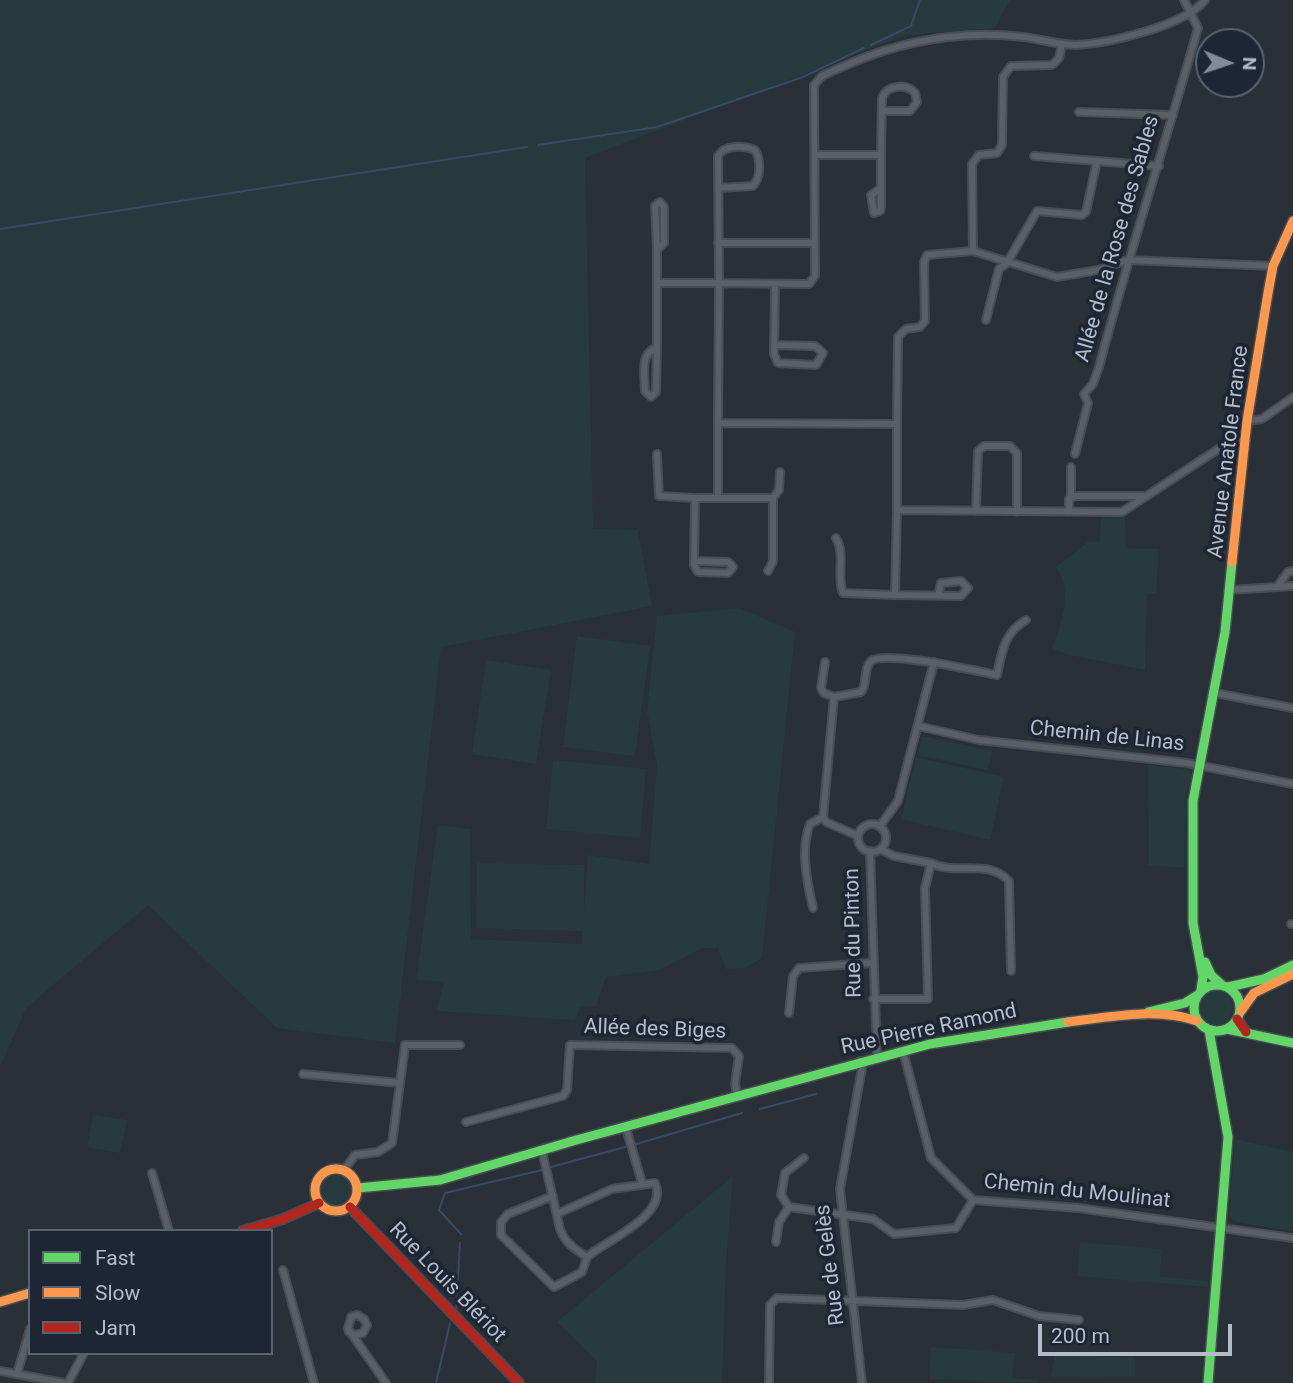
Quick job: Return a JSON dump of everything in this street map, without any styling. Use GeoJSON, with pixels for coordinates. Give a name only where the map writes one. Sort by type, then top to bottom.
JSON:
{"type":"FeatureCollection","features":[{"type":"Feature","properties":{"kind":"street"},"geometry":{"type":"LineString","coordinates":[[1184,0],[1192,13]]}},
{"type":"Feature","properties":{"kind":"street"},"geometry":{"type":"LineString","coordinates":[[657,283],[809,284],[813,281],[814,85],[822,76],[866,55],[921,40],[988,34],[1081,44],[1112,38],[1175,21],[1192,13],[1205,0]]}},
{"type":"Feature","properties":{"kind":"street","name":"Allée de la Rose des Sables"},"geometry":{"type":"LineString","coordinates":[[1075,454],[1088,403],[1084,394],[1093,384],[1099,367],[1127,260],[1159,166],[1198,28],[1192,13]]}},
{"type":"Feature","properties":{"kind":"street"},"geometry":{"type":"LineString","coordinates":[[973,251],[972,164],[979,155],[997,153],[1002,145],[1003,77],[1011,66],[1052,65],[1059,58],[1062,44]]}},
{"type":"Feature","properties":{"kind":"street"},"geometry":{"type":"LineString","coordinates":[[881,188],[882,98],[887,89],[908,88],[915,93],[917,102],[910,111],[882,111]]}},
{"type":"Feature","properties":{"kind":"street"},"geometry":{"type":"LineString","coordinates":[[1079,113],[1173,116]]}},
{"type":"Feature","properties":{"kind":"street"},"geometry":{"type":"LineString","coordinates":[[718,188],[753,186],[758,177],[755,150],[727,148],[719,153],[718,188],[718,498]]}},
{"type":"Feature","properties":{"kind":"street"},"geometry":{"type":"LineString","coordinates":[[815,155],[881,155]]}},
{"type":"Feature","properties":{"kind":"street"},"geometry":{"type":"LineString","coordinates":[[1034,156],[1159,166]]}},
{"type":"Feature","properties":{"kind":"street"},"geometry":{"type":"LineString","coordinates":[[986,320],[999,270],[1007,262],[1038,211],[1082,215],[1086,212],[1097,161]]}},
{"type":"Feature","properties":{"kind":"street"},"geometry":{"type":"LineString","coordinates":[[657,250],[664,243],[664,207],[660,202],[655,206],[657,348],[656,392],[652,397],[645,391],[645,356],[650,349],[657,348]]}},
{"type":"Feature","properties":{"kind":"street","name":"Avenue Anatole France"},"geometry":{"type":"LineString","coordinates":[[1199,992],[1203,977],[1193,923],[1193,801],[1215,693],[1247,421],[1273,266],[1293,221]]}},
{"type":"Feature","properties":{"kind":"street"},"geometry":{"type":"LineString","coordinates":[[718,243],[815,243]]}},
{"type":"Feature","properties":{"kind":"street"},"geometry":{"type":"LineString","coordinates":[[895,595],[898,337],[902,331],[920,327],[925,321],[925,258],[935,252],[973,251],[1057,277],[1098,270],[1127,260],[1273,266]]}},
{"type":"Feature","properties":{"kind":"street"},"geometry":{"type":"LineString","coordinates":[[775,284],[774,354],[780,365],[816,365],[822,359],[823,354],[815,346],[775,345]]}},
{"type":"Feature","properties":{"kind":"street"},"geometry":{"type":"LineString","coordinates":[[1247,421],[1262,419],[1293,397]]}},
{"type":"Feature","properties":{"kind":"street"},"geometry":{"type":"LineString","coordinates":[[718,423],[897,424]]}},
{"type":"Feature","properties":{"kind":"street"},"geometry":{"type":"LineString","coordinates":[[897,510],[1122,512],[1226,444],[1245,439]]}},
{"type":"Feature","properties":{"kind":"street"},"geometry":{"type":"LineString","coordinates":[[976,511],[978,451],[984,446],[1010,446],[1017,453],[1017,512]]}},
{"type":"Feature","properties":{"kind":"street"},"geometry":{"type":"LineString","coordinates":[[657,454],[659,496],[773,498]]}},
{"type":"Feature","properties":{"kind":"street"},"geometry":{"type":"LineString","coordinates":[[1069,512],[1071,467]]}},
{"type":"Feature","properties":{"kind":"street"},"geometry":{"type":"LineString","coordinates":[[768,571],[773,561],[773,498],[779,490],[780,472]]}},
{"type":"Feature","properties":{"kind":"street"},"geometry":{"type":"LineString","coordinates":[[1070,497],[1145,496]]}},
{"type":"Feature","properties":{"kind":"street"},"geometry":{"type":"LineString","coordinates":[[694,561],[728,562],[733,567],[728,573],[698,572],[694,561],[695,498]]}},
{"type":"Feature","properties":{"kind":"street"},"geometry":{"type":"LineString","coordinates":[[836,538],[841,546],[840,585],[843,593],[895,595],[939,596],[961,596],[968,588],[961,581],[947,581],[941,583],[939,596]]}},
{"type":"Feature","properties":{"kind":"street"},"geometry":{"type":"LineString","coordinates":[[1277,587],[1288,572],[1293,571]]}},
{"type":"Feature","properties":{"kind":"street"},"geometry":{"type":"LineString","coordinates":[[1229,590],[1293,586]]}},
{"type":"Feature","properties":{"kind":"street"},"geometry":{"type":"LineString","coordinates":[[825,662],[821,688],[824,693],[834,697],[862,692],[866,686],[867,667],[880,658],[934,662],[998,675],[1002,647],[1011,629],[1026,620]]}},
{"type":"Feature","properties":{"kind":"street"},"geometry":{"type":"LineString","coordinates":[[834,697],[823,817],[826,822],[858,836],[867,825],[880,826],[898,801],[934,662]]}},
{"type":"Feature","properties":{"kind":"street"},"geometry":{"type":"LineString","coordinates":[[1215,693],[1293,708]]}},
{"type":"Feature","properties":{"kind":"street","name":"Chemin de Linas"},"geometry":{"type":"LineString","coordinates":[[918,726],[979,740],[1202,765],[1293,784]]}},
{"type":"Feature","properties":{"kind":"street","name":"Avenue Anatole France"},"geometry":{"type":"LineString","coordinates":[[1202,765],[1204,775],[1197,829],[1198,922],[1208,970],[1225,986]]}},
{"type":"Feature","properties":{"kind":"street"},"geometry":{"type":"LineString","coordinates":[[813,908],[809,877],[803,866],[810,824],[823,817]]}},
{"type":"Feature","properties":{"kind":"street","name":"Rue du Pinton"},"geometry":{"type":"LineString","coordinates":[[858,836],[862,847],[870,851],[880,849],[886,839],[880,826]]}},
{"type":"Feature","properties":{"kind":"street"},"geometry":{"type":"LineString","coordinates":[[880,849],[894,856],[931,863],[943,869],[995,870],[1009,881],[1011,971]]}},
{"type":"Feature","properties":{"kind":"street","name":"Rue du Pinton"},"geometry":{"type":"LineString","coordinates":[[870,851],[871,962],[877,1057]]}},
{"type":"Feature","properties":{"kind":"street"},"geometry":{"type":"LineString","coordinates":[[873,999],[929,999],[925,888],[931,863]]}},
{"type":"Feature","properties":{"kind":"street"},"geometry":{"type":"LineString","coordinates":[[789,1013],[793,976],[799,968],[871,962]]}},
{"type":"Feature","properties":{"kind":"street"},"geometry":{"type":"LineString","coordinates":[[1293,965],[1264,979],[1199,992],[1193,1008],[1197,1021],[1209,1030],[1246,1032],[1293,1043]]}},
{"type":"Feature","properties":{"kind":"street"},"geometry":{"type":"LineString","coordinates":[[1213,1047],[1223,1030],[1238,1016],[1254,993],[1293,974]]}},
{"type":"Feature","properties":{"kind":"street"},"geometry":{"type":"LineString","coordinates":[[1225,986],[1238,998],[1238,1016],[1246,1032]]}},
{"type":"Feature","properties":{"kind":"street","name":"Rue Pierre Ramond"},"geometry":{"type":"LineString","coordinates":[[569,1142],[860,1061],[998,1031],[1144,1014],[1185,1003],[1199,992]]}},
{"type":"Feature","properties":{"kind":"street","name":"Rue Pierre Ramond"},"geometry":{"type":"LineString","coordinates":[[1144,1014],[1183,1016],[1197,1021]]}},
{"type":"Feature","properties":{"kind":"street"},"geometry":{"type":"LineString","coordinates":[[1208,1383],[1227,1137],[1209,1030]]}},
{"type":"Feature","properties":{"kind":"street"},"geometry":{"type":"LineString","coordinates":[[344,1170],[355,1155],[379,1152],[392,1143],[405,1045],[460,1045]]}},
{"type":"Feature","properties":{"kind":"street","name":"Allée des Biges"},"geometry":{"type":"LineString","coordinates":[[466,1122],[563,1096],[567,1090],[570,1045],[732,1048],[738,1056],[735,1084],[737,1095]]}},
{"type":"Feature","properties":{"kind":"street","name":"Chemin du Moulinat"},"geometry":{"type":"LineString","coordinates":[[903,1051],[931,1157],[973,1200],[1078,1208],[1293,1238]]}},
{"type":"Feature","properties":{"kind":"street","name":"Rue de Gelès"},"geometry":{"type":"LineString","coordinates":[[860,1061],[862,1068],[840,1189],[862,1383]]}},
{"type":"Feature","properties":{"kind":"street"},"geometry":{"type":"LineString","coordinates":[[303,1074],[400,1083]]}},
{"type":"Feature","properties":{"kind":"street","name":"Rue Pierre Ramond"},"geometry":{"type":"LineString","coordinates":[[358,1188],[440,1180],[542,1151],[619,1124],[697,1102],[724,1098]]}},
{"type":"Feature","properties":{"kind":"street"},"geometry":{"type":"LineString","coordinates":[[626,1128],[642,1182]]}},
{"type":"Feature","properties":{"kind":"street"},"geometry":{"type":"LineString","coordinates":[[542,1151],[566,1241],[587,1257]]}},
{"type":"Feature","properties":{"kind":"street"},"geometry":{"type":"LineString","coordinates":[[804,1158],[785,1173],[780,1195],[789,1207],[873,1219],[894,1234],[956,1228],[973,1200]]}},
{"type":"Feature","properties":{"kind":"street"},"geometry":{"type":"LineString","coordinates":[[330,1170],[344,1170],[354,1177],[358,1188],[350,1208],[330,1211],[319,1203],[315,1191],[318,1179],[330,1170]]}},
{"type":"Feature","properties":{"kind":"street"},"geometry":{"type":"LineString","coordinates":[[152,1173],[168,1229]]}},
{"type":"Feature","properties":{"kind":"street"},"geometry":{"type":"LineString","coordinates":[[553,1196],[508,1214],[501,1222],[501,1235],[554,1286],[582,1272],[587,1257],[600,1245],[635,1227],[659,1194],[655,1183],[642,1182],[612,1189],[557,1214]]}},
{"type":"Feature","properties":{"kind":"street"},"geometry":{"type":"LineString","coordinates":[[250,1229],[283,1219],[319,1203]]}},
{"type":"Feature","properties":{"kind":"street"},"geometry":{"type":"LineString","coordinates":[[776,1242],[779,1222],[789,1207]]}},
{"type":"Feature","properties":{"kind":"street","name":"Rue Louis Blériot"},"geometry":{"type":"LineString","coordinates":[[350,1208],[519,1383]]}},
{"type":"Feature","properties":{"kind":"street"},"geometry":{"type":"LineString","coordinates":[[283,1270],[314,1383]]}},
{"type":"Feature","properties":{"kind":"street"},"geometry":{"type":"LineString","coordinates":[[0,1302],[28,1294]]}},
{"type":"Feature","properties":{"kind":"street"},"geometry":{"type":"LineString","coordinates":[[769,1383],[770,1305],[778,1298],[963,1305],[993,1300],[1039,1317],[1079,1320]]}},
{"type":"Feature","properties":{"kind":"street"},"geometry":{"type":"LineString","coordinates":[[349,1332],[386,1383]]}},
{"type":"Feature","properties":{"kind":"street"},"geometry":{"type":"LineString","coordinates":[[17,1374],[28,1336]]}},
{"type":"Feature","properties":{"kind":"street"},"geometry":{"type":"LineString","coordinates":[[0,1371],[66,1383],[83,1355]]}},
{"type":"Feature","properties":{"kind":"green space"},"geometry":{"type":"Polygon","coordinates":[[[0,0],[1010,0],[995,28],[906,35],[585,158],[593,529],[638,530],[652,606],[441,647],[395,1043],[277,1028],[148,905],[26,1008],[0,1067],[0,0]]]}},
{"type":"Feature","properties":{"kind":"green space"},"geometry":{"type":"Polygon","coordinates":[[[1101,514],[1125,515],[1126,548],[1159,549],[1156,593],[1147,594],[1145,670],[1065,654],[1052,648],[1062,618],[1065,596],[1064,585],[1056,567],[1088,542],[1100,541],[1101,514]]]}},
{"type":"Feature","properties":{"kind":"green space"},"geometry":{"type":"Polygon","coordinates":[[[739,608],[795,632],[762,958],[745,968],[726,969],[718,948],[702,948],[660,970],[606,977],[596,1006],[580,1007],[575,1020],[436,1011],[444,982],[416,980],[438,825],[470,829],[471,939],[582,944],[582,931],[476,928],[477,863],[584,865],[584,909],[588,855],[649,864],[657,766],[647,711],[657,616],[739,608]]]}},
{"type":"Feature","properties":{"kind":"green space"},"geometry":{"type":"Polygon","coordinates":[[[577,636],[650,646],[635,756],[563,747],[577,636]]]}},
{"type":"Feature","properties":{"kind":"green space"},"geometry":{"type":"Polygon","coordinates":[[[486,660],[551,670],[536,764],[472,754],[486,660]]]}},
{"type":"Feature","properties":{"kind":"green space"},"geometry":{"type":"Polygon","coordinates":[[[922,736],[992,751],[988,770],[918,755],[922,736]]]}},
{"type":"Feature","properties":{"kind":"green space"},"geometry":{"type":"Polygon","coordinates":[[[916,757],[1004,777],[990,840],[901,819],[916,757]]]}},
{"type":"Feature","properties":{"kind":"green space"},"geometry":{"type":"Polygon","coordinates":[[[553,760],[646,769],[640,838],[546,829],[553,760]]]}},
{"type":"Feature","properties":{"kind":"green space"},"geometry":{"type":"Polygon","coordinates":[[[1148,765],[1187,769],[1193,776],[1186,792],[1184,868],[1149,865],[1148,765]]]}},
{"type":"Feature","properties":{"kind":"green space"},"geometry":{"type":"Polygon","coordinates":[[[1216,991],[1228,996],[1233,1008],[1228,1020],[1216,1025],[1204,1020],[1199,1008],[1204,996],[1216,991]]]}},
{"type":"Feature","properties":{"kind":"green space"},"geometry":{"type":"Polygon","coordinates":[[[93,1115],[127,1120],[120,1153],[87,1147],[93,1115]]]}},
{"type":"Feature","properties":{"kind":"green space"},"geometry":{"type":"Polygon","coordinates":[[[1235,1139],[1293,1152],[1293,1232],[1233,1221],[1229,1215],[1235,1139]]]}},
{"type":"Feature","properties":{"kind":"green space"},"geometry":{"type":"Polygon","coordinates":[[[336,1175],[348,1179],[352,1191],[348,1203],[336,1207],[324,1203],[320,1191],[324,1179],[336,1175]]]}},
{"type":"Feature","properties":{"kind":"green space"},"geometry":{"type":"Polygon","coordinates":[[[733,1176],[726,1262],[722,1383],[595,1383],[597,1361],[557,1322],[733,1176]]]}},
{"type":"Feature","properties":{"kind":"green space"},"geometry":{"type":"Polygon","coordinates":[[[1080,1242],[1162,1249],[1160,1277],[1208,1281],[1208,1287],[1077,1276],[1080,1242]]]}},
{"type":"Feature","properties":{"kind":"green space"},"geometry":{"type":"Polygon","coordinates":[[[931,1347],[1015,1353],[1012,1378],[1037,1380],[1037,1383],[929,1379],[931,1347]]]}},
{"type":"Feature","properties":{"kind":"green space"},"geometry":{"type":"Polygon","coordinates":[[[1055,1354],[1135,1358],[1135,1376],[1051,1377],[1055,1354]]]}},
{"type":"Feature","properties":{"kind":"waterway"},"geometry":{"type":"LineString","coordinates":[[871,45],[911,26],[920,0]]}},
{"type":"Feature","properties":{"kind":"waterway"},"geometry":{"type":"LineString","coordinates":[[538,145],[657,127],[803,77],[864,48]]}},
{"type":"Feature","properties":{"kind":"waterway"},"geometry":{"type":"LineString","coordinates":[[0,229],[527,147]]}},
{"type":"Feature","properties":{"kind":"waterway"},"geometry":{"type":"LineString","coordinates":[[760,1109],[816,1094]]}},
{"type":"Feature","properties":{"kind":"waterway"},"geometry":{"type":"LineString","coordinates":[[633,1145],[742,1113]]}},
{"type":"Feature","properties":{"kind":"waterway"},"geometry":{"type":"LineString","coordinates":[[551,1167],[625,1147]]}},
{"type":"Feature","properties":{"kind":"waterway"},"geometry":{"type":"LineString","coordinates":[[461,1234],[439,1210],[445,1193],[542,1170]]}},
{"type":"Feature","properties":{"kind":"waterway"},"geometry":{"type":"LineString","coordinates":[[456,1312],[460,1243]]}},
{"type":"Feature","properties":{"kind":"waterway"},"geometry":{"type":"LineString","coordinates":[[436,1383],[450,1323]]}},
{"type":"Feature","properties":{"kind":"traffic: fast"},"geometry":{"type":"LineString","coordinates":[[1201,990],[1203,977],[1193,923],[1193,801],[1225,632],[1232,562]]}},
{"type":"Feature","properties":{"kind":"traffic: fast"},"geometry":{"type":"LineString","coordinates":[[1205,962],[1211,975],[1222,985]]}},
{"type":"Feature","properties":{"kind":"traffic: fast"},"geometry":{"type":"LineString","coordinates":[[1228,987],[1264,979],[1293,965]]}},
{"type":"Feature","properties":{"kind":"traffic: fast"},"geometry":{"type":"LineString","coordinates":[[1217,985],[1234,991],[1240,1008],[1234,1025],[1217,1031],[1200,1025],[1194,1008],[1200,991],[1217,985]]}},
{"type":"Feature","properties":{"kind":"traffic: fast"},"geometry":{"type":"LineString","coordinates":[[1148,1012],[1185,1003],[1196,996]]}},
{"type":"Feature","properties":{"kind":"traffic: fast"},"geometry":{"type":"LineString","coordinates":[[569,1142],[930,1044],[1068,1022]]}},
{"type":"Feature","properties":{"kind":"traffic: fast"},"geometry":{"type":"LineString","coordinates":[[1227,1029],[1293,1043]]}},
{"type":"Feature","properties":{"kind":"traffic: fast"},"geometry":{"type":"LineString","coordinates":[[1208,1383],[1228,1137],[1209,1030]]}},
{"type":"Feature","properties":{"kind":"traffic: fast"},"geometry":{"type":"LineString","coordinates":[[358,1188],[440,1180],[573,1141]]}},
{"type":"Feature","properties":{"kind":"traffic: slow"},"geometry":{"type":"LineString","coordinates":[[1232,562],[1247,421],[1268,293],[1273,266],[1293,221]]}},
{"type":"Feature","properties":{"kind":"traffic: slow"},"geometry":{"type":"LineString","coordinates":[[1241,1011],[1254,993],[1293,974]]}},
{"type":"Feature","properties":{"kind":"traffic: slow"},"geometry":{"type":"LineString","coordinates":[[1068,1022],[1149,1014],[1197,1021]]}},
{"type":"Feature","properties":{"kind":"traffic: slow"},"geometry":{"type":"LineString","coordinates":[[336,1169],[351,1175],[357,1190],[351,1205],[336,1211],[321,1205],[315,1190],[321,1175],[336,1169]]}},
{"type":"Feature","properties":{"kind":"traffic: slow"},"geometry":{"type":"LineString","coordinates":[[0,1302],[28,1294]]}},
{"type":"Feature","properties":{"kind":"traffic: jam"},"geometry":{"type":"LineString","coordinates":[[1237,1019],[1246,1032]]}},
{"type":"Feature","properties":{"kind":"traffic: jam"},"geometry":{"type":"LineString","coordinates":[[250,1229],[283,1219],[319,1203]]}},
{"type":"Feature","properties":{"kind":"traffic: jam"},"geometry":{"type":"LineString","coordinates":[[350,1207],[519,1383]]}}]}
